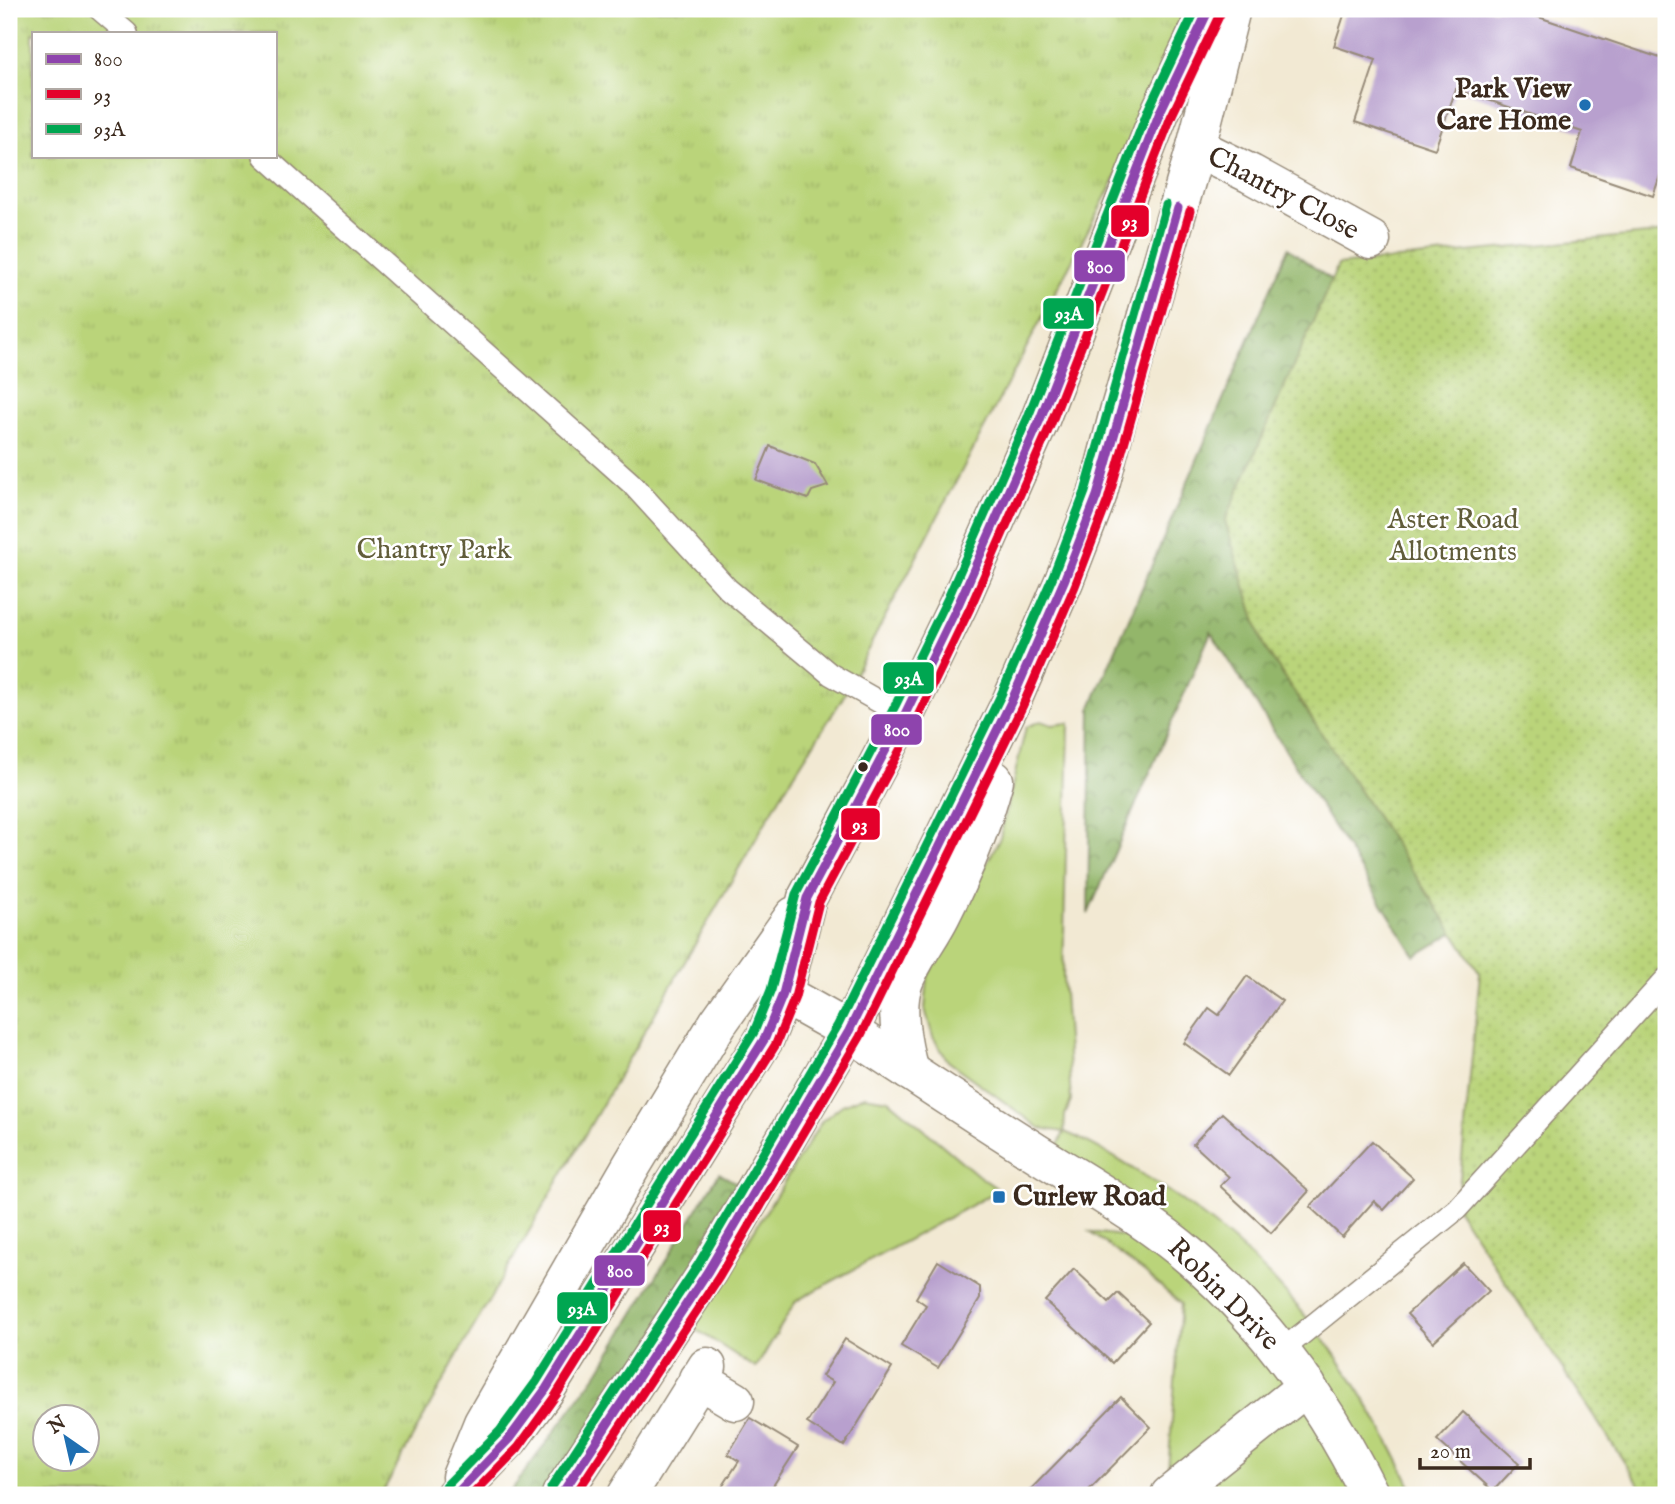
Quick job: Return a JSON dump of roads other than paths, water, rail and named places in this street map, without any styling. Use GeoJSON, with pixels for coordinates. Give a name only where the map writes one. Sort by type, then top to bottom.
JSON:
{"type":"FeatureCollection","features":[{"type":"Feature","properties":{"kind":"main road"},"geometry":{"type":"LineString","coordinates":[[454,1495],[483,1423],[632,1165],[718,1023],[807,898],[906,712],[1008,495],[1160,112],[1209,9]]}},
{"type":"Feature","properties":{"kind":"main road"},"geometry":{"type":"LineString","coordinates":[[561,1495],[708,1271],[849,1031],[1003,719],[1064,581],[1097,496],[1196,147],[1231,9]]}},
{"type":"Feature","properties":{"kind":"main road","name":"Chantry Close"},"geometry":{"type":"LineString","coordinates":[[1196,147],[1371,240]]}},
{"type":"Feature","properties":{"kind":"main road"},"geometry":{"type":"LineString","coordinates":[[909,1071],[900,1019],[903,982],[941,915],[985,815],[997,767],[1003,719]]}},
{"type":"Feature","properties":{"kind":"main road"},"geometry":{"type":"LineString","coordinates":[[454,1495],[509,1439],[546,1389],[765,1038],[783,994],[807,898]]}},
{"type":"Feature","properties":{"kind":"main road","name":"Robin Drive"},"geometry":{"type":"LineString","coordinates":[[783,994],[849,1031],[1096,1189],[1173,1243],[1227,1291],[1281,1351],[1307,1386],[1346,1448],[1370,1495]]}},
{"type":"Feature","properties":{"kind":"main road"},"geometry":{"type":"LineString","coordinates":[[627,1495],[702,1373],[735,1401]]}},
{"type":"Feature","properties":{"kind":"main road"},"geometry":{"type":"LineString","coordinates":[[1170,1495],[1307,1386]]}},
{"type":"Feature","properties":{"kind":"lane"},"geometry":{"type":"LineString","coordinates":[[99,9],[126,32]]}},
{"type":"Feature","properties":{"kind":"lane"},"geometry":{"type":"LineString","coordinates":[[266,158],[631,484],[729,589],[830,674],[883,704],[906,712]]}},
{"type":"Feature","properties":{"kind":"lane"},"geometry":{"type":"LineString","coordinates":[[1281,1351],[1457,1209],[1666,979]]}},
{"type":"Feature","properties":{"kind":"place","name":"Park View Care Home"},"geometry":{"type":"Point","coordinates":[1585,105]}},
{"type":"Feature","properties":{"kind":"place","name":"Curlew Road"},"geometry":{"type":"Point","coordinates":[999,1197]}},
{"type":"Feature","properties":{"kind":"park label","name":"Aster Road Allotments"},"geometry":{"type":"Point","coordinates":[1453,536]}},
{"type":"Feature","properties":{"kind":"park label","name":"Chantry Park"},"geometry":{"type":"Point","coordinates":[434,550]}}]}
